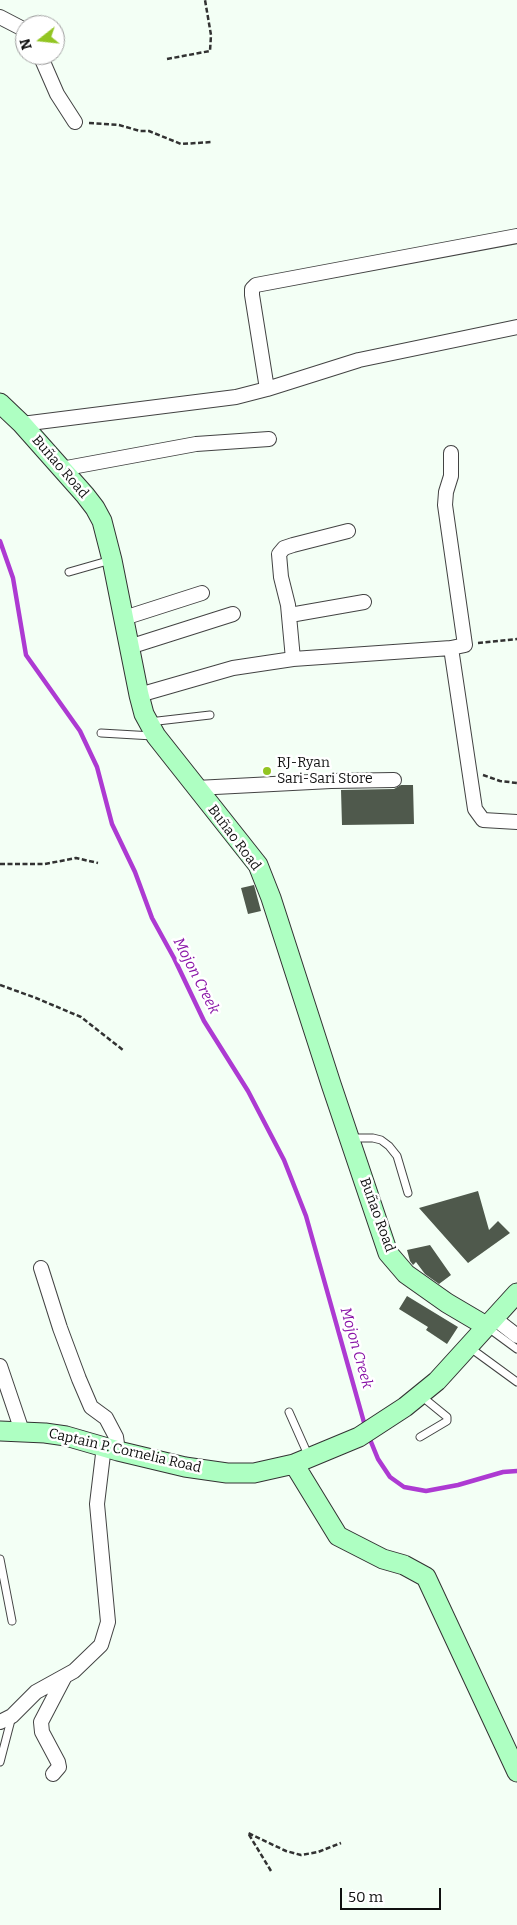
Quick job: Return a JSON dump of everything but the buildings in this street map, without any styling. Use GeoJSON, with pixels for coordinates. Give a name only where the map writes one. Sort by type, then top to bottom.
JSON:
{"type":"FeatureCollection","features":[{"type":"Feature","properties":{"kind":"street"},"geometry":{"type":"LineString","coordinates":[[0,17],[15,25]]}},
{"type":"Feature","properties":{"kind":"street"},"geometry":{"type":"LineString","coordinates":[[44,65],[57,94],[75,122]]}},
{"type":"Feature","properties":{"kind":"street"},"geometry":{"type":"LineString","coordinates":[[268,389],[252,295],[252,289],[256,285],[517,236]]}},
{"type":"Feature","properties":{"kind":"street"},"geometry":{"type":"LineString","coordinates":[[22,424],[236,396],[268,389],[359,360],[517,327]]}},
{"type":"Feature","properties":{"kind":"street","name":"Buñao Road"},"geometry":{"type":"LineString","coordinates":[[0,403],[22,424],[95,508],[102,521],[144,714],[196,788],[258,865],[271,898],[388,1253],[406,1274],[447,1303],[490,1322]]}},
{"type":"Feature","properties":{"kind":"street"},"geometry":{"type":"LineString","coordinates":[[61,469],[196,444],[269,439]]}},
{"type":"Feature","properties":{"kind":"street"},"geometry":{"type":"LineString","coordinates":[[452,453],[451,476],[446,492],[445,504],[468,767],[475,809],[483,820],[517,822]]}},
{"type":"Feature","properties":{"kind":"street"},"geometry":{"type":"LineString","coordinates":[[292,659],[290,615],[281,577],[279,554],[284,548],[293,544],[348,531]]}},
{"type":"Feature","properties":{"kind":"street"},"geometry":{"type":"LineString","coordinates":[[124,618],[202,593]]}},
{"type":"Feature","properties":{"kind":"street"},"geometry":{"type":"LineString","coordinates":[[290,615],[364,602]]}},
{"type":"Feature","properties":{"kind":"street"},"geometry":{"type":"LineString","coordinates":[[129,647],[233,614]]}},
{"type":"Feature","properties":{"kind":"street"},"geometry":{"type":"LineString","coordinates":[[139,695],[233,668],[292,659],[458,646]]}},
{"type":"Feature","properties":{"kind":"street"},"geometry":{"type":"LineString","coordinates":[[196,788],[331,781],[394,780]]}},
{"type":"Feature","properties":{"kind":"street"},"geometry":{"type":"LineString","coordinates":[[6,1719],[36,1692],[74,1671],[101,1644],[108,1622],[97,1504],[111,1449],[116,1437],[106,1418],[91,1407],[60,1328],[41,1268]]}},
{"type":"Feature","properties":{"kind":"street","name":"Captain P. Cornelia Road"},"geometry":{"type":"LineString","coordinates":[[0,1431],[22,1431],[66,1436],[185,1467],[228,1473],[254,1473],[302,1461],[367,1432],[420,1395],[437,1381],[517,1293]]}},
{"type":"Feature","properties":{"kind":"street"},"geometry":{"type":"LineString","coordinates":[[490,1322],[517,1336]]}},
{"type":"Feature","properties":{"kind":"street"},"geometry":{"type":"LineString","coordinates":[[0,1366],[22,1431]]}},
{"type":"Feature","properties":{"kind":"street"},"geometry":{"type":"LineString","coordinates":[[302,1461],[338,1536],[383,1559],[404,1565],[426,1577],[517,1772]]}},
{"type":"Feature","properties":{"kind":"street"},"geometry":{"type":"LineString","coordinates":[[53,1774],[59,1767],[58,1762],[42,1732],[41,1722],[64,1678]]}},
{"type":"Feature","properties":{"kind":"lane"},"geometry":{"type":"LineString","coordinates":[[69,572],[112,560]]}},
{"type":"Feature","properties":{"kind":"lane"},"geometry":{"type":"LineString","coordinates":[[101,733],[153,729],[210,715]]}},
{"type":"Feature","properties":{"kind":"lane"},"geometry":{"type":"LineString","coordinates":[[349,1138],[373,1138],[381,1140],[389,1146],[397,1156],[408,1193]]}},
{"type":"Feature","properties":{"kind":"lane"},"geometry":{"type":"LineString","coordinates":[[490,1322],[517,1349]]}},
{"type":"Feature","properties":{"kind":"lane"},"geometry":{"type":"LineString","coordinates":[[468,1346],[517,1382]]}},
{"type":"Feature","properties":{"kind":"lane"},"geometry":{"type":"LineString","coordinates":[[420,1395],[447,1417],[447,1421],[420,1437]]}},
{"type":"Feature","properties":{"kind":"lane"},"geometry":{"type":"LineString","coordinates":[[289,1412],[302,1461]]}},
{"type":"Feature","properties":{"kind":"lane"},"geometry":{"type":"LineString","coordinates":[[0,1559],[12,1621]]}},
{"type":"Feature","properties":{"kind":"lane"},"geometry":{"type":"LineString","coordinates":[[0,1762],[6,1719]]}},
{"type":"Feature","properties":{"kind":"path"},"geometry":{"type":"LineString","coordinates":[[167,59],[210,51],[211,35],[205,0]]}},
{"type":"Feature","properties":{"kind":"path"},"geometry":{"type":"LineString","coordinates":[[75,122],[119,125],[140,131],[149,131],[187,144],[212,142]]}},
{"type":"Feature","properties":{"kind":"path"},"geometry":{"type":"LineString","coordinates":[[458,646],[517,639]]}},
{"type":"Feature","properties":{"kind":"path"},"geometry":{"type":"LineString","coordinates":[[468,767],[492,779],[517,783]]}},
{"type":"Feature","properties":{"kind":"path"},"geometry":{"type":"LineString","coordinates":[[1,863],[45,864],[76,858],[98,862]]}},
{"type":"Feature","properties":{"kind":"path"},"geometry":{"type":"LineString","coordinates":[[0,985],[81,1017],[123,1050]]}},
{"type":"Feature","properties":{"kind":"path"},"geometry":{"type":"LineString","coordinates":[[271,1871],[248,1833],[286,1851],[301,1855],[318,1852],[340,1843]]}},
{"type":"Feature","properties":{"kind":"waterway","name":"Mojon Creek"},"geometry":{"type":"LineString","coordinates":[[0,541],[13,578],[26,655],[80,731],[97,767],[112,824],[135,872],[152,918],[174,958],[204,1021],[248,1091],[284,1160],[306,1216],[365,1426]]}},
{"type":"Feature","properties":{"kind":"waterway","name":"Mojon Creek"},"geometry":{"type":"LineString","coordinates":[[369,1437],[378,1459],[390,1477],[404,1487],[426,1491],[458,1485],[503,1472],[517,1471]]}},
{"type":"Feature","properties":{"kind":"place","name":"RJ-Ryan Sari-Sari Store"},"geometry":{"type":"Point","coordinates":[267,771]}}]}
